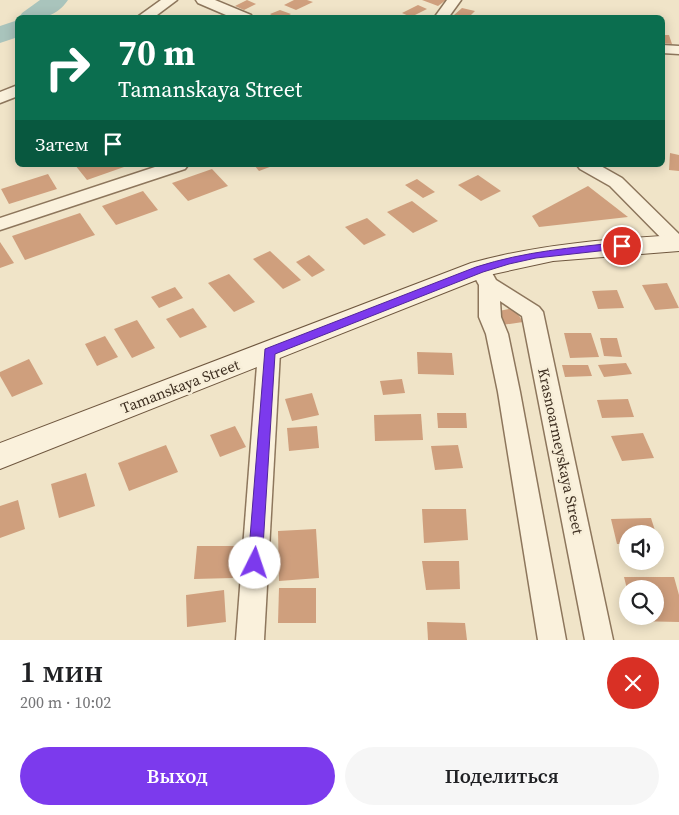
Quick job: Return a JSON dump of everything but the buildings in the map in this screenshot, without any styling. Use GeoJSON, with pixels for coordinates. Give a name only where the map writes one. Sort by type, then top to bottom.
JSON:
{"type":"FeatureCollection","features":[{"type":"Feature","properties":{"kind":"main road","name":"Tamanskaya Street"},"geometry":{"type":"LineString","coordinates":[[0,456],[269,352],[484,277],[536,255],[622,246],[678,243]]}},
{"type":"Feature","properties":{"kind":"street"},"geometry":{"type":"LineString","coordinates":[[148,15],[170,0]]}},
{"type":"Feature","properties":{"kind":"street"},"geometry":{"type":"LineString","coordinates":[[203,0],[239,15]]}},
{"type":"Feature","properties":{"kind":"street"},"geometry":{"type":"LineString","coordinates":[[443,15],[454,0]]}},
{"type":"Feature","properties":{"kind":"street"},"geometry":{"type":"LineString","coordinates":[[665,49],[679,50]]}},
{"type":"Feature","properties":{"kind":"street"},"geometry":{"type":"LineString","coordinates":[[0,98],[15,91]]}},
{"type":"Feature","properties":{"kind":"street"},"geometry":{"type":"LineString","coordinates":[[0,224],[173,167]]}},
{"type":"Feature","properties":{"kind":"street"},"geometry":{"type":"LineString","coordinates":[[590,167],[616,182],[678,243]]}},
{"type":"Feature","properties":{"kind":"street"},"geometry":{"type":"LineString","coordinates":[[484,277],[490,318],[497,334],[509,392],[552,640]]}},
{"type":"Feature","properties":{"kind":"street","name":"Krasnoarmeyskaya Street"},"geometry":{"type":"LineString","coordinates":[[484,277],[532,312],[599,640]]}},
{"type":"Feature","properties":{"kind":"street"},"geometry":{"type":"LineString","coordinates":[[250,640],[269,352]]}},
{"type":"Feature","properties":{"kind":"waterway"},"geometry":{"type":"LineString","coordinates":[[35,15],[56,0]]}},
{"type":"Feature","properties":{"kind":"waterway"},"geometry":{"type":"LineString","coordinates":[[0,35],[15,28]]}},
{"type":"Feature","properties":{"kind":"route"},"geometry":{"type":"LineString","coordinates":[[255,563],[269,352],[480,269],[536,255],[622,246]]}}]}
